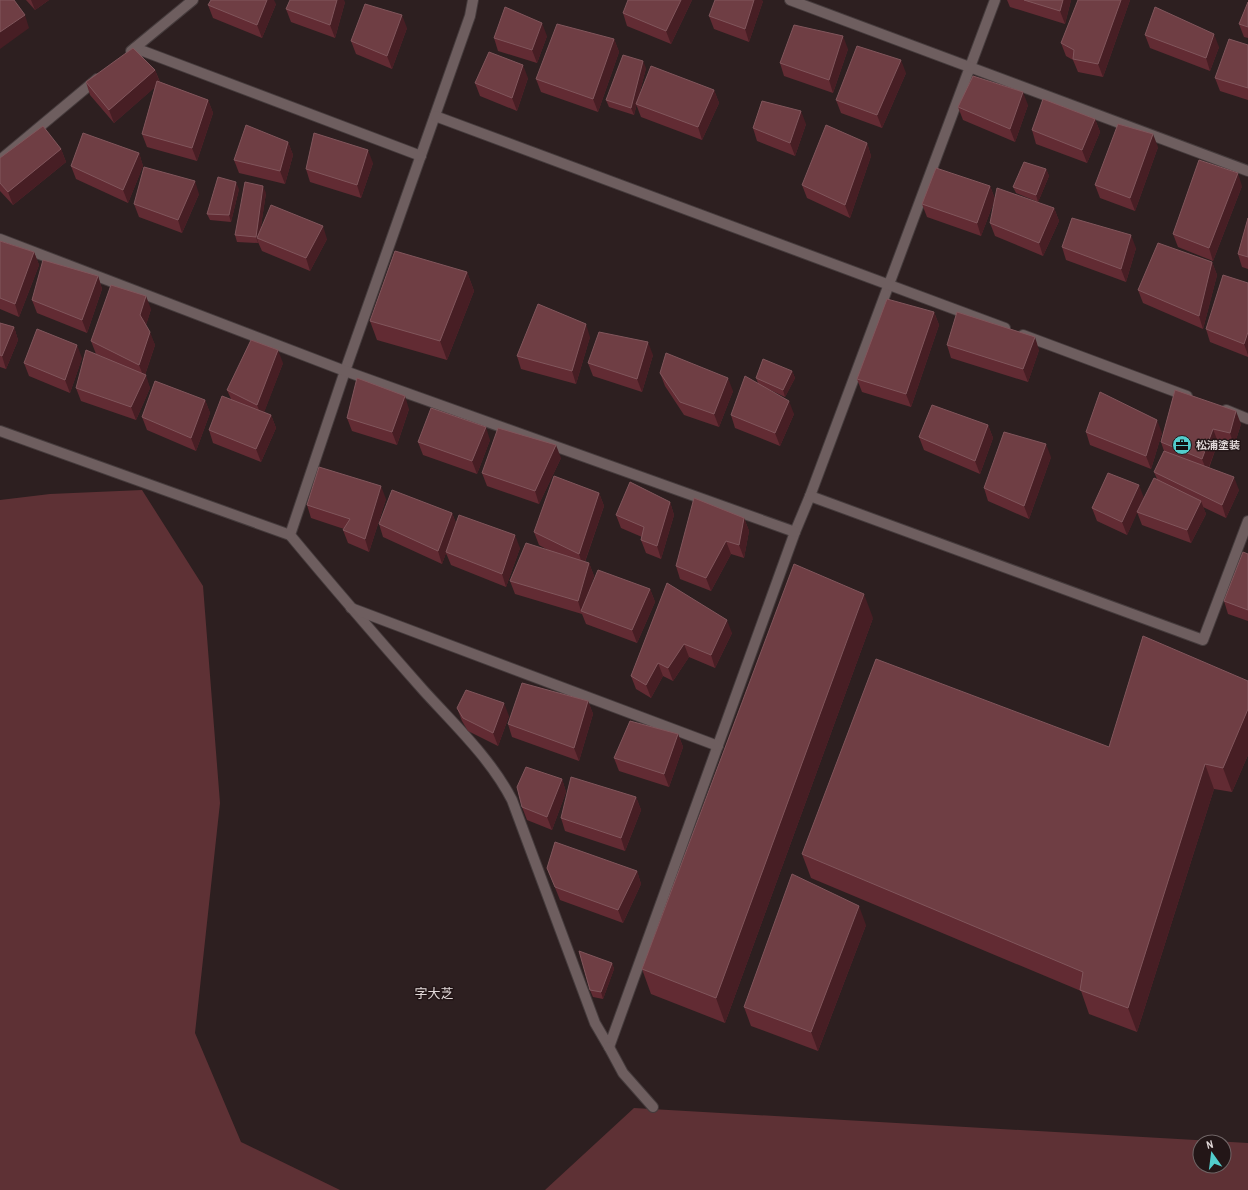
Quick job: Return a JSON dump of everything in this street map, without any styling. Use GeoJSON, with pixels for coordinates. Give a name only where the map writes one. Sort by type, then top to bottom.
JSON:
{"type":"FeatureCollection","features":[{"type":"Feature","properties":{"kind":"street"},"geometry":{"type":"LineString","coordinates":[[123,58],[193,0]]}},
{"type":"Feature","properties":{"kind":"street"},"geometry":{"type":"LineString","coordinates":[[290,535],[345,371],[470,16],[473,0]]}},
{"type":"Feature","properties":{"kind":"street"},"geometry":{"type":"LineString","coordinates":[[790,0],[1248,171]]}},
{"type":"Feature","properties":{"kind":"street"},"geometry":{"type":"LineString","coordinates":[[609,1046],[794,532],[810,496],[995,0]]}},
{"type":"Feature","properties":{"kind":"street"},"geometry":{"type":"LineString","coordinates":[[135,48],[421,156]]}},
{"type":"Feature","properties":{"kind":"street"},"geometry":{"type":"LineString","coordinates":[[0,160],[104,73]]}},
{"type":"Feature","properties":{"kind":"street"},"geometry":{"type":"LineString","coordinates":[[435,116],[1196,399]]}},
{"type":"Feature","properties":{"kind":"street"},"geometry":{"type":"LineString","coordinates":[[0,238],[345,371],[794,532]]}},
{"type":"Feature","properties":{"kind":"street"},"geometry":{"type":"LineString","coordinates":[[1218,407],[1248,418]]}},
{"type":"Feature","properties":{"kind":"street"},"geometry":{"type":"LineString","coordinates":[[0,431],[290,535],[350,607],[482,757],[504,785],[512,800],[595,1023],[623,1073],[653,1107]]}},
{"type":"Feature","properties":{"kind":"street"},"geometry":{"type":"LineString","coordinates":[[810,496],[1203,640],[1248,521]]}},
{"type":"Feature","properties":{"kind":"street"},"geometry":{"type":"LineString","coordinates":[[350,607],[718,746]]}},
{"type":"Feature","properties":{"kind":"shaded area"},"geometry":{"type":"Polygon","coordinates":[[[142,490],[203,586],[220,803],[195,1033],[241,1142],[340,1190],[0,1190],[0,500],[50,494],[142,490]]]}},
{"type":"Feature","properties":{"kind":"shaded area"},"geometry":{"type":"Polygon","coordinates":[[[634,1108],[1192,1140],[1192,1174],[1232,1174],[1232,1142],[1248,1143],[1248,1190],[545,1190],[634,1108]]]}},
{"type":"Feature","properties":{"kind":"building"},"geometry":{"type":"Polygon","coordinates":[[[0,0],[14,0],[25,15],[0,32],[0,0]]]}},
{"type":"Feature","properties":{"kind":"building"},"geometry":{"type":"Polygon","coordinates":[[[211,0],[267,0],[257,25],[208,5],[211,0]]]}},
{"type":"Feature","properties":{"kind":"building"},"geometry":{"type":"Polygon","coordinates":[[[290,0],[337,0],[330,25],[286,9],[290,0]]]}},
{"type":"Feature","properties":{"kind":"building"},"geometry":{"type":"Polygon","coordinates":[[[628,0],[681,0],[666,31],[623,13],[628,0]]]}},
{"type":"Feature","properties":{"kind":"building"},"geometry":{"type":"Polygon","coordinates":[[[715,0],[754,0],[745,29],[709,16],[715,0]]]}},
{"type":"Feature","properties":{"kind":"building"},"geometry":{"type":"Polygon","coordinates":[[[1024,0],[1063,0],[1060,11],[1024,0]]]}},
{"type":"Feature","properties":{"kind":"building"},"geometry":{"type":"Polygon","coordinates":[[[1078,0],[1121,0],[1098,64],[1073,59],[1074,50],[1061,43],[1078,0]]]}},
{"type":"Feature","properties":{"kind":"building"},"geometry":{"type":"Polygon","coordinates":[[[1248,2],[1248,27],[1239,24],[1248,2]]]}},
{"type":"Feature","properties":{"kind":"building"},"geometry":{"type":"Polygon","coordinates":[[[365,4],[402,15],[387,56],[351,41],[365,4]]]}},
{"type":"Feature","properties":{"kind":"building"},"geometry":{"type":"Polygon","coordinates":[[[505,7],[542,23],[532,50],[494,38],[505,7]]]}},
{"type":"Feature","properties":{"kind":"building"},"geometry":{"type":"Polygon","coordinates":[[[1155,7],[1214,34],[1206,58],[1145,35],[1155,7]]]}},
{"type":"Feature","properties":{"kind":"building"},"geometry":{"type":"Polygon","coordinates":[[[557,24],[614,39],[593,99],[536,79],[557,24]]]}},
{"type":"Feature","properties":{"kind":"building"},"geometry":{"type":"Polygon","coordinates":[[[794,25],[843,36],[829,80],[780,63],[794,25]]]}},
{"type":"Feature","properties":{"kind":"building"},"geometry":{"type":"Polygon","coordinates":[[[1229,39],[1248,45],[1248,88],[1215,78],[1229,39]]]}},
{"type":"Feature","properties":{"kind":"building"},"geometry":{"type":"Polygon","coordinates":[[[857,46],[901,60],[877,115],[836,100],[857,46]]]}},
{"type":"Feature","properties":{"kind":"building"},"geometry":{"type":"Polygon","coordinates":[[[133,48],[155,70],[109,110],[86,82],[133,48]]]}},
{"type":"Feature","properties":{"kind":"building"},"geometry":{"type":"Polygon","coordinates":[[[489,52],[523,65],[512,98],[475,83],[489,52]]]}},
{"type":"Feature","properties":{"kind":"building"},"geometry":{"type":"Polygon","coordinates":[[[623,55],[643,61],[631,108],[606,100],[623,55]]]}},
{"type":"Feature","properties":{"kind":"building"},"geometry":{"type":"Polygon","coordinates":[[[651,66],[714,90],[698,127],[636,104],[651,66]]]}},
{"type":"Feature","properties":{"kind":"building"},"geometry":{"type":"Polygon","coordinates":[[[973,76],[1023,92],[1010,129],[958,107],[973,76]]]}},
{"type":"Feature","properties":{"kind":"building"},"geometry":{"type":"Polygon","coordinates":[[[157,81],[208,100],[192,148],[142,134],[157,81]]]}},
{"type":"Feature","properties":{"kind":"building"},"geometry":{"type":"Polygon","coordinates":[[[1043,99],[1095,119],[1082,150],[1032,130],[1043,99]]]}},
{"type":"Feature","properties":{"kind":"building"},"geometry":{"type":"Polygon","coordinates":[[[762,101],[801,111],[790,143],[753,128],[762,101]]]}},
{"type":"Feature","properties":{"kind":"building"},"geometry":{"type":"Polygon","coordinates":[[[1118,124],[1153,134],[1130,198],[1095,185],[1118,124]]]}},
{"type":"Feature","properties":{"kind":"building"},"geometry":{"type":"Polygon","coordinates":[[[246,125],[288,142],[280,171],[234,160],[246,125]]]}},
{"type":"Feature","properties":{"kind":"building"},"geometry":{"type":"Polygon","coordinates":[[[826,125],[867,143],[845,205],[802,185],[826,125]]]}},
{"type":"Feature","properties":{"kind":"building"},"geometry":{"type":"Polygon","coordinates":[[[43,126],[61,149],[8,192],[0,183],[0,158],[43,126]]]}},
{"type":"Feature","properties":{"kind":"building"},"geometry":{"type":"Polygon","coordinates":[[[83,133],[139,153],[123,190],[71,166],[83,133]]]}},
{"type":"Feature","properties":{"kind":"building"},"geometry":{"type":"Polygon","coordinates":[[[314,133],[368,150],[357,185],[306,169],[314,133]]]}},
{"type":"Feature","properties":{"kind":"building"},"geometry":{"type":"Polygon","coordinates":[[[1199,160],[1238,173],[1209,248],[1173,234],[1199,160]]]}},
{"type":"Feature","properties":{"kind":"building"},"geometry":{"type":"Polygon","coordinates":[[[1024,162],[1046,169],[1036,195],[1013,187],[1024,162]]]}},
{"type":"Feature","properties":{"kind":"building"},"geometry":{"type":"Polygon","coordinates":[[[144,167],[195,181],[178,220],[134,204],[144,167]]]}},
{"type":"Feature","properties":{"kind":"building"},"geometry":{"type":"Polygon","coordinates":[[[936,168],[990,186],[977,223],[922,204],[936,168]]]}},
{"type":"Feature","properties":{"kind":"building"},"geometry":{"type":"Polygon","coordinates":[[[218,177],[236,182],[229,215],[207,214],[218,177]]]}},
{"type":"Feature","properties":{"kind":"building"},"geometry":{"type":"Polygon","coordinates":[[[245,182],[263,186],[256,237],[235,235],[245,182]]]}},
{"type":"Feature","properties":{"kind":"building"},"geometry":{"type":"Polygon","coordinates":[[[997,188],[1054,208],[1039,243],[990,223],[997,188]]]}},
{"type":"Feature","properties":{"kind":"building"},"geometry":{"type":"Polygon","coordinates":[[[271,205],[323,226],[306,258],[257,238],[271,205]]]}},
{"type":"Feature","properties":{"kind":"building"},"geometry":{"type":"Polygon","coordinates":[[[1072,218],[1131,235],[1121,269],[1062,247],[1072,218]]]}},
{"type":"Feature","properties":{"kind":"building"},"geometry":{"type":"Polygon","coordinates":[[[1248,218],[1248,257],[1238,254],[1248,218]]]}},
{"type":"Feature","properties":{"kind":"building"},"geometry":{"type":"Polygon","coordinates":[[[0,241],[34,252],[15,304],[0,298],[0,241]]]}},
{"type":"Feature","properties":{"kind":"building"},"geometry":{"type":"Polygon","coordinates":[[[1158,243],[1212,262],[1199,316],[1138,290],[1158,243]]]}},
{"type":"Feature","properties":{"kind":"building"},"geometry":{"type":"Polygon","coordinates":[[[395,251],[467,272],[440,341],[370,321],[395,251]]]}},
{"type":"Feature","properties":{"kind":"building"},"geometry":{"type":"Polygon","coordinates":[[[43,260],[98,276],[82,320],[32,300],[43,260]]]}},
{"type":"Feature","properties":{"kind":"building"},"geometry":{"type":"Polygon","coordinates":[[[1223,275],[1248,283],[1248,332],[1244,344],[1206,329],[1223,275]]]}},
{"type":"Feature","properties":{"kind":"building"},"geometry":{"type":"Polygon","coordinates":[[[111,285],[146,296],[140,315],[150,332],[139,365],[91,341],[111,285]]]}},
{"type":"Feature","properties":{"kind":"building"},"geometry":{"type":"Polygon","coordinates":[[[887,299],[934,312],[906,394],[857,379],[887,299]]]}},
{"type":"Feature","properties":{"kind":"building"},"geometry":{"type":"Polygon","coordinates":[[[538,304],[586,324],[572,371],[517,356],[538,304]]]}},
{"type":"Feature","properties":{"kind":"building"},"geometry":{"type":"Polygon","coordinates":[[[957,312],[1035,337],[1023,369],[947,345],[957,312]]]}},
{"type":"Feature","properties":{"kind":"building"},"geometry":{"type":"Polygon","coordinates":[[[0,323],[14,327],[2,356],[0,355],[0,323]]]}},
{"type":"Feature","properties":{"kind":"building"},"geometry":{"type":"Polygon","coordinates":[[[37,329],[77,345],[65,380],[24,363],[37,329]]]}},
{"type":"Feature","properties":{"kind":"building"},"geometry":{"type":"Polygon","coordinates":[[[599,332],[648,342],[637,379],[588,363],[599,332]]]}},
{"type":"Feature","properties":{"kind":"building"},"geometry":{"type":"Polygon","coordinates":[[[251,340],[278,350],[257,405],[227,390],[251,340]]]}},
{"type":"Feature","properties":{"kind":"building"},"geometry":{"type":"Polygon","coordinates":[[[86,350],[146,375],[131,407],[76,388],[86,350]]]}},
{"type":"Feature","properties":{"kind":"building"},"geometry":{"type":"Polygon","coordinates":[[[666,353],[728,378],[714,414],[680,402],[660,373],[666,353]]]}},
{"type":"Feature","properties":{"kind":"building"},"geometry":{"type":"Polygon","coordinates":[[[763,359],[792,371],[783,390],[756,378],[763,359]]]}},
{"type":"Feature","properties":{"kind":"building"},"geometry":{"type":"Polygon","coordinates":[[[745,376],[789,401],[775,433],[731,415],[745,376]]]}},
{"type":"Feature","properties":{"kind":"building"},"geometry":{"type":"Polygon","coordinates":[[[357,378],[405,396],[392,432],[347,418],[357,378]]]}},
{"type":"Feature","properties":{"kind":"building"},"geometry":{"type":"Polygon","coordinates":[[[155,381],[205,400],[191,438],[142,417],[155,381]]]}},
{"type":"Feature","properties":{"kind":"building"},"geometry":{"type":"Polygon","coordinates":[[[1175,390],[1236,411],[1230,433],[1213,429],[1202,459],[1161,442],[1175,390]]]}},
{"type":"Feature","properties":{"kind":"building"},"geometry":{"type":"Polygon","coordinates":[[[1100,392],[1157,420],[1146,456],[1086,432],[1100,392]]]}},
{"type":"Feature","properties":{"kind":"building"},"geometry":{"type":"Polygon","coordinates":[[[222,396],[271,415],[256,449],[209,430],[222,396]]]}},
{"type":"Feature","properties":{"kind":"building"},"geometry":{"type":"Polygon","coordinates":[[[932,405],[988,425],[975,461],[919,437],[932,405]]]}},
{"type":"Feature","properties":{"kind":"building"},"geometry":{"type":"Polygon","coordinates":[[[431,408],[486,427],[472,461],[418,442],[431,408]]]}},
{"type":"Feature","properties":{"kind":"building"},"geometry":{"type":"Polygon","coordinates":[[[498,428],[556,445],[535,491],[482,473],[498,428]]]}},
{"type":"Feature","properties":{"kind":"building"},"geometry":{"type":"Polygon","coordinates":[[[1004,432],[1046,444],[1024,506],[984,488],[1004,432]]]}},
{"type":"Feature","properties":{"kind":"building"},"geometry":{"type":"Polygon","coordinates":[[[1164,451],[1234,477],[1222,505],[1154,472],[1164,451]]]}},
{"type":"Feature","properties":{"kind":"building"},"geometry":{"type":"Polygon","coordinates":[[[319,467],[381,486],[365,539],[343,530],[350,519],[307,505],[319,467]]]}},
{"type":"Feature","properties":{"kind":"building"},"geometry":{"type":"Polygon","coordinates":[[[1108,473],[1139,485],[1122,522],[1092,508],[1108,473]]]}},
{"type":"Feature","properties":{"kind":"building"},"geometry":{"type":"Polygon","coordinates":[[[554,476],[599,493],[579,554],[534,532],[554,476]]]}},
{"type":"Feature","properties":{"kind":"building"},"geometry":{"type":"Polygon","coordinates":[[[1154,478],[1201,501],[1187,530],[1137,512],[1154,478]]]}},
{"type":"Feature","properties":{"kind":"building"},"geometry":{"type":"Polygon","coordinates":[[[630,482],[670,502],[657,546],[641,540],[644,527],[616,515],[630,482]]]}},
{"type":"Feature","properties":{"kind":"building"},"geometry":{"type":"Polygon","coordinates":[[[392,490],[452,513],[438,551],[379,524],[392,490]]]}},
{"type":"Feature","properties":{"kind":"building"},"geometry":{"type":"Polygon","coordinates":[[[694,498],[744,518],[739,545],[726,541],[706,578],[676,566],[694,498]]]}},
{"type":"Feature","properties":{"kind":"building"},"geometry":{"type":"Polygon","coordinates":[[[459,515],[515,535],[502,574],[446,552],[459,515]]]}},
{"type":"Feature","properties":{"kind":"building"},"geometry":{"type":"Polygon","coordinates":[[[526,543],[589,563],[578,601],[510,581],[526,543]]]}},
{"type":"Feature","properties":{"kind":"building"},"geometry":{"type":"Polygon","coordinates":[[[1243,552],[1248,554],[1248,610],[1224,601],[1243,552]]]}},
{"type":"Feature","properties":{"kind":"building"},"geometry":{"type":"Polygon","coordinates":[[[794,564],[864,594],[716,998],[642,969],[794,564]]]}},
{"type":"Feature","properties":{"kind":"building"},"geometry":{"type":"Polygon","coordinates":[[[598,570],[650,589],[632,630],[581,611],[598,570]]]}},
{"type":"Feature","properties":{"kind":"building"},"geometry":{"type":"Polygon","coordinates":[[[667,583],[727,620],[711,655],[684,644],[668,668],[658,663],[646,685],[631,676],[667,583]]]}},
{"type":"Feature","properties":{"kind":"building"},"geometry":{"type":"Polygon","coordinates":[[[1143,636],[1248,681],[1248,709],[1223,768],[1205,764],[1128,1008],[1080,990],[1083,972],[802,854],[876,659],[1109,747],[1143,636]]]}},
{"type":"Feature","properties":{"kind":"building"},"geometry":{"type":"Polygon","coordinates":[[[522,683],[588,701],[574,748],[508,724],[522,683]]]}},
{"type":"Feature","properties":{"kind":"building"},"geometry":{"type":"Polygon","coordinates":[[[466,690],[504,703],[493,733],[463,718],[457,708],[466,690]]]}},
{"type":"Feature","properties":{"kind":"building"},"geometry":{"type":"Polygon","coordinates":[[[630,721],[678,734],[664,774],[614,758],[630,721]]]}},
{"type":"Feature","properties":{"kind":"building"},"geometry":{"type":"Polygon","coordinates":[[[526,767],[562,779],[547,817],[522,807],[517,787],[526,767]]]}},
{"type":"Feature","properties":{"kind":"building"},"geometry":{"type":"Polygon","coordinates":[[[571,777],[636,797],[621,838],[561,818],[571,777]]]}},
{"type":"Feature","properties":{"kind":"building"},"geometry":{"type":"Polygon","coordinates":[[[555,842],[637,871],[618,910],[555,887],[547,868],[555,842]]]}},
{"type":"Feature","properties":{"kind":"building"},"geometry":{"type":"Polygon","coordinates":[[[792,874],[859,906],[811,1032],[744,1007],[792,874]]]}},
{"type":"Feature","properties":{"kind":"building"},"geometry":{"type":"Polygon","coordinates":[[[579,951],[612,963],[601,992],[590,990],[579,951]]]}},
{"type":"Feature","properties":{"kind":"place","name":"松浦塗装"},"geometry":{"type":"Point","coordinates":[1182,445]}},
{"type":"Feature","properties":{"kind":"district","name":"字大芝"},"geometry":{"type":"Point","coordinates":[434,993]}}]}
